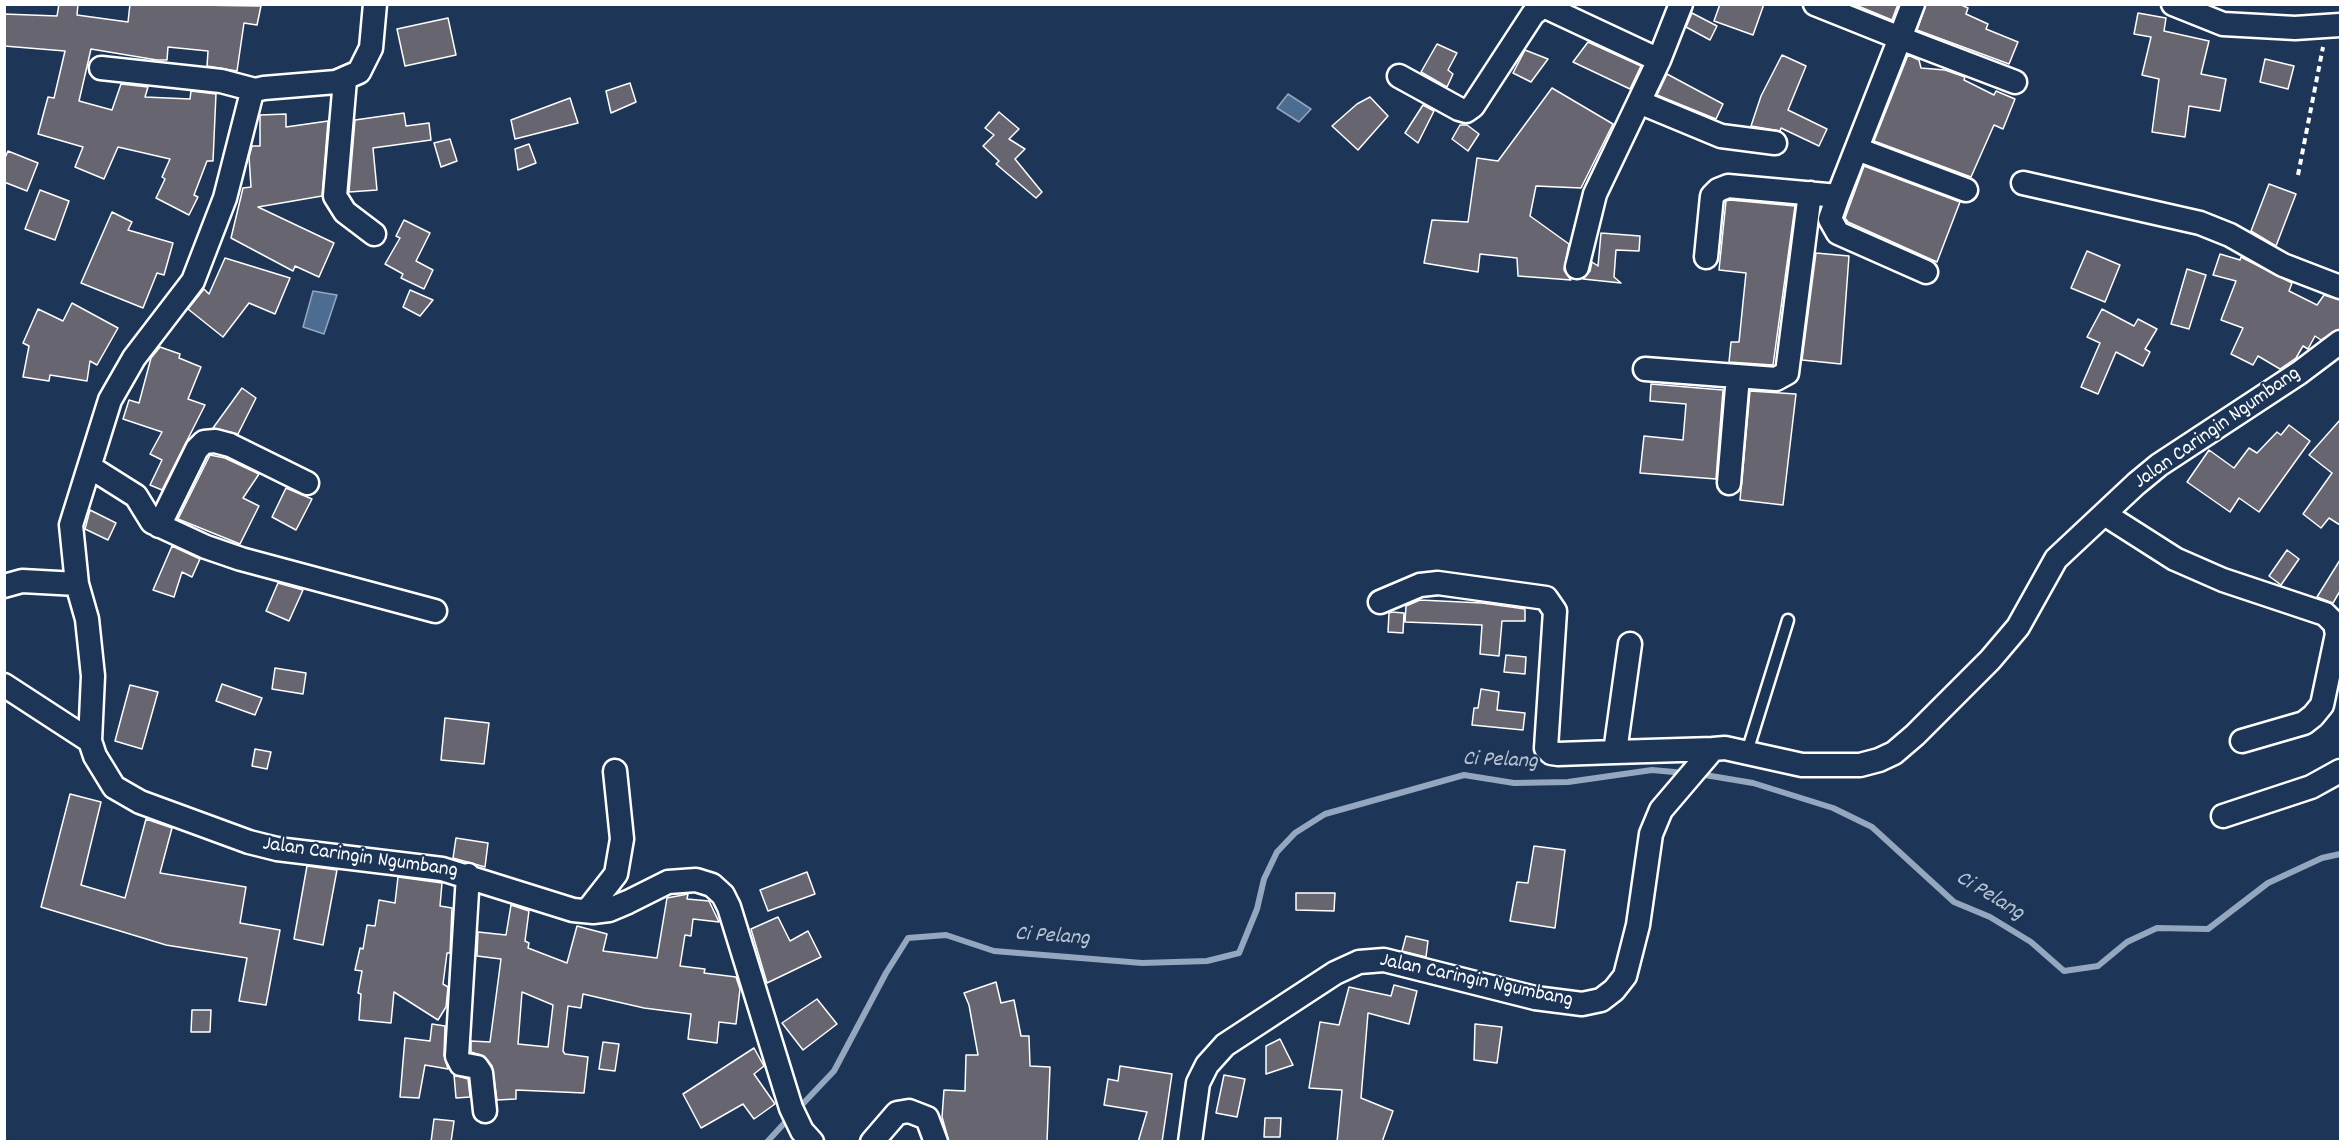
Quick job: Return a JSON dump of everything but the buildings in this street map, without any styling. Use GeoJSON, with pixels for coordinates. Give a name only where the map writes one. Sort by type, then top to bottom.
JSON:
{"type":"FeatureCollection","features":[{"type":"Feature","properties":{"kind":"street"},"geometry":{"type":"LineString","coordinates":[[101,68],[221,81],[255,90],[345,80],[359,72],[368,56],[375,4]]}},
{"type":"Feature","properties":{"kind":"street"},"geometry":{"type":"LineString","coordinates":[[1577,267],[1595,194],[1659,60],[1681,4]]}},
{"type":"Feature","properties":{"kind":"street"},"geometry":{"type":"LineString","coordinates":[[1815,4],[2015,82]]}},
{"type":"Feature","properties":{"kind":"street"},"geometry":{"type":"LineString","coordinates":[[1912,4],[1830,219],[1838,233],[1926,272]]}},
{"type":"Feature","properties":{"kind":"street"},"geometry":{"type":"LineString","coordinates":[[2173,4],[2223,24],[2295,28],[2334,25]]}},
{"type":"Feature","properties":{"kind":"street"},"geometry":{"type":"LineString","coordinates":[[1399,76],[1459,110],[1466,111],[1473,106],[1533,14],[1541,8],[1548,8],[1659,60]]}},
{"type":"Feature","properties":{"kind":"street"},"geometry":{"type":"LineString","coordinates":[[345,80],[335,196],[345,212],[374,234]]}},
{"type":"Feature","properties":{"kind":"street","name":"Jalan Caringin Ngumbang"},"geometry":{"type":"LineString","coordinates":[[255,90],[246,105],[225,198],[193,281],[118,382],[110,400],[71,525],[77,584],[87,619],[93,676],[90,741],[100,768],[114,787],[141,802],[249,843],[277,849],[417,865],[468,875],[542,901],[587,911],[609,910],[668,882],[681,880],[712,885],[723,896],[801,1125]]}},
{"type":"Feature","properties":{"kind":"street"},"geometry":{"type":"LineString","coordinates":[[1639,102],[1721,136],[1775,143]]}},
{"type":"Feature","properties":{"kind":"street"},"geometry":{"type":"LineString","coordinates":[[1857,149],[1966,190]]}},
{"type":"Feature","properties":{"kind":"street"},"geometry":{"type":"LineString","coordinates":[[2023,183],[2200,223],[2230,235],[2283,265],[2340,287]]}},
{"type":"Feature","properties":{"kind":"street"},"geometry":{"type":"LineString","coordinates":[[1706,257],[1712,196],[1718,190],[1728,186],[1838,196]]}},
{"type":"Feature","properties":{"kind":"street"},"geometry":{"type":"LineString","coordinates":[[1645,369],[1776,379],[1788,373],[1810,193]]}},
{"type":"Feature","properties":{"kind":"street","name":"Jalan Caringin Ngumbang"},"geometry":{"type":"LineString","coordinates":[[1190,1142],[1198,1083],[1207,1065],[1225,1045],[1335,973],[1359,962],[1384,960],[1535,998],[1582,1004],[1601,1000],[1614,990],[1625,976],[1638,925],[1651,834],[1661,810],[1681,783],[1706,756],[1725,748],[1803,765],[1860,765],[1894,753],[1990,660],[2018,627],[2056,559],[2159,465],[2299,374],[2340,342]]}},
{"type":"Feature","properties":{"kind":"street"},"geometry":{"type":"LineString","coordinates":[[1729,483],[1738,376]]}},
{"type":"Feature","properties":{"kind":"street"},"geometry":{"type":"LineString","coordinates":[[159,526],[196,449],[204,442],[215,441],[230,445],[307,483]]}},
{"type":"Feature","properties":{"kind":"street"},"geometry":{"type":"LineString","coordinates":[[90,467],[136,496],[152,522],[159,526],[241,559],[435,611]]}},
{"type":"Feature","properties":{"kind":"street"},"geometry":{"type":"LineString","coordinates":[[2106,515],[2175,559],[2223,580],[2325,614],[2336,624],[2337,634],[2322,705],[2304,723],[2242,741]]}},
{"type":"Feature","properties":{"kind":"street"},"geometry":{"type":"LineString","coordinates":[[4,586],[22,581],[77,584]]}},
{"type":"Feature","properties":{"kind":"street"},"geometry":{"type":"LineString","coordinates":[[1380,602],[1420,585],[1438,583],[1546,598],[1555,611],[1546,748],[1551,753],[1615,752],[1706,756]]}},
{"type":"Feature","properties":{"kind":"street"},"geometry":{"type":"LineString","coordinates":[[1615,752],[1630,644]]}},
{"type":"Feature","properties":{"kind":"street"},"geometry":{"type":"LineString","coordinates":[[4,685],[90,741]]}},
{"type":"Feature","properties":{"kind":"street"},"geometry":{"type":"LineString","coordinates":[[587,911],[616,874],[622,839],[615,771]]}},
{"type":"Feature","properties":{"kind":"street"},"geometry":{"type":"LineString","coordinates":[[2223,816],[2311,787],[2340,771]]}},
{"type":"Feature","properties":{"kind":"street"},"geometry":{"type":"LineString","coordinates":[[468,875],[457,1056],[461,1064],[477,1067],[481,1072],[485,1111]]}},
{"type":"Feature","properties":{"kind":"street"},"geometry":{"type":"LineString","coordinates":[[872,1142],[897,1113],[909,1111],[927,1118],[936,1142]]}},
{"type":"Feature","properties":{"kind":"lane"},"geometry":{"type":"LineString","coordinates":[[1747,752],[1788,620]]}},
{"type":"Feature","properties":{"kind":"path"},"geometry":{"type":"LineString","coordinates":[[2298,175],[2334,25]]}},
{"type":"Feature","properties":{"kind":"water"},"geometry":{"type":"Polygon","coordinates":[[[1288,94],[1311,109],[1299,122],[1277,108],[1288,94]]]}},
{"type":"Feature","properties":{"kind":"water"},"geometry":{"type":"Polygon","coordinates":[[[313,291],[337,295],[324,334],[303,327],[313,291]]]}},
{"type":"Feature","properties":{"kind":"waterway","name":"Ci Pelang"},"geometry":{"type":"LineString","coordinates":[[797,1110],[834,1071],[886,973],[908,938],[946,935],[994,951],[1142,963],[1207,961],[1239,953],[1257,909],[1264,879],[1277,852],[1295,833],[1325,814],[1464,775],[1514,783],[1568,782],[1652,770],[1685,773]]}},
{"type":"Feature","properties":{"kind":"waterway","name":"Ci Pelang"},"geometry":{"type":"LineString","coordinates":[[1699,774],[1753,783],[1833,808],[1872,827],[1954,902],[1990,917],[2031,942],[2064,971],[2098,966],[2127,942],[2157,928],[2208,929],[2268,883],[2322,858],[2340,854]]}},
{"type":"Feature","properties":{"kind":"waterway","name":"Ci Pelang"},"geometry":{"type":"LineString","coordinates":[[767,1142],[790,1117]]}}]}
